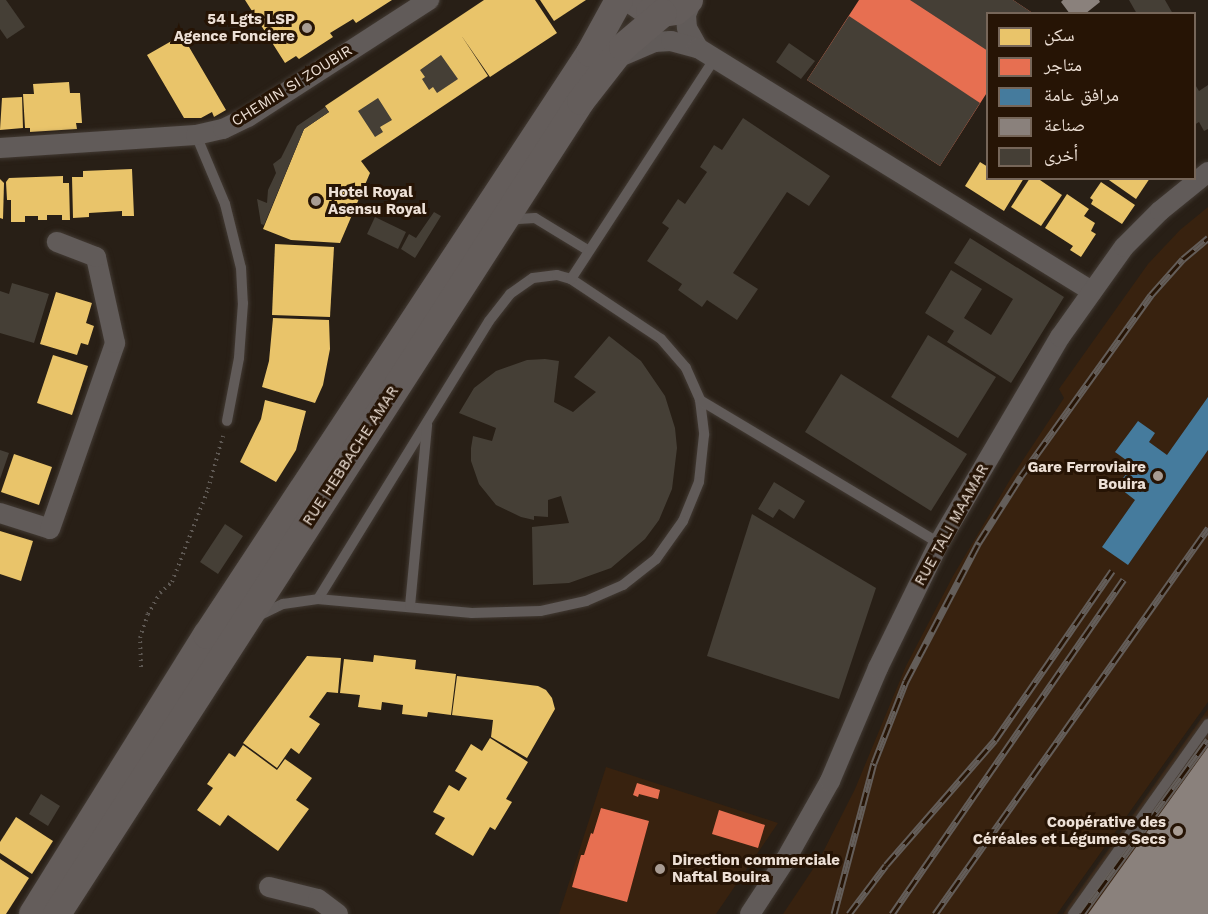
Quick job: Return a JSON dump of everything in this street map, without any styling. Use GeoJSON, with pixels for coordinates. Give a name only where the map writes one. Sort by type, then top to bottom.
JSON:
{"type":"FeatureCollection","features":[{"type":"Feature","properties":{"kind":"main road","name":"RUE HEBBACHE AMAR"},"geometry":{"type":"LineString","coordinates":[[57,914],[499,228],[607,66],[647,25],[663,13],[675,11],[690,0]]}},
{"type":"Feature","properties":{"kind":"main road","name":"RUE HEBBACHE AMAR"},"geometry":{"type":"LineString","coordinates":[[33,914],[207,635],[590,53],[621,2]]}},
{"type":"Feature","properties":{"kind":"main road"},"geometry":{"type":"LineString","coordinates":[[621,2],[650,12],[663,13]]}},
{"type":"Feature","properties":{"kind":"street","name":"CHEMIN SI ZOUBIR"},"geometry":{"type":"LineString","coordinates":[[0,148],[196,135],[222,129],[248,117],[429,0]]}},
{"type":"Feature","properties":{"kind":"street"},"geometry":{"type":"LineString","coordinates":[[690,0],[686,15],[687,28],[707,53]]}},
{"type":"Feature","properties":{"kind":"street"},"geometry":{"type":"LineString","coordinates":[[607,66],[635,48],[654,42],[670,41],[707,53],[1092,291]]}},
{"type":"Feature","properties":{"kind":"street","name":"RUE TALI MAAMAR"},"geometry":{"type":"LineString","coordinates":[[750,914],[786,859],[830,781],[878,668],[939,543],[1060,337],[1124,247],[1160,212],[1208,172]]}},
{"type":"Feature","properties":{"kind":"street"},"geometry":{"type":"LineString","coordinates":[[0,513],[50,529],[115,343],[96,257],[57,242]]}},
{"type":"Feature","properties":{"kind":"street"},"geometry":{"type":"LineString","coordinates":[[269,887],[318,899],[338,914]]}},
{"type":"Feature","properties":{"kind":"lane"},"geometry":{"type":"LineString","coordinates":[[571,279],[707,53]]}},
{"type":"Feature","properties":{"kind":"lane"},"geometry":{"type":"LineString","coordinates":[[196,135],[225,204],[241,268],[243,303],[239,358],[227,421]]}},
{"type":"Feature","properties":{"kind":"lane"},"geometry":{"type":"LineString","coordinates":[[499,228],[518,219],[535,218],[589,251]]}},
{"type":"Feature","properties":{"kind":"lane"},"geometry":{"type":"LineString","coordinates":[[239,631],[264,612],[283,604],[318,599],[472,613],[540,611],[586,601],[623,585],[656,559],[683,521],[699,482],[704,435],[700,400],[686,368],[662,339],[571,279],[557,275],[533,278],[510,294],[489,321],[318,599]]}},
{"type":"Feature","properties":{"kind":"lane"},"geometry":{"type":"LineString","coordinates":[[700,400],[939,543]]}},
{"type":"Feature","properties":{"kind":"lane"},"geometry":{"type":"LineString","coordinates":[[410,606],[427,421]]}},
{"type":"Feature","properties":{"kind":"lane"},"geometry":{"type":"LineString","coordinates":[[1073,914],[1208,724]]}},
{"type":"Feature","properties":{"kind":"path"},"geometry":{"type":"LineString","coordinates":[[141,667],[140,638],[145,622],[160,593],[172,582],[195,525],[227,421]]}},
{"type":"Feature","properties":{"kind":"shaded area"},"geometry":{"type":"Polygon","coordinates":[[[1208,207],[1208,702],[1057,914],[783,914],[819,860],[855,789],[906,666],[953,576],[1011,478],[1064,398],[1059,389],[1148,264],[1180,230],[1208,207]]]}},
{"type":"Feature","properties":{"kind":"shaded area","name":"Coopérative des Céréales et Légumes Secs"},"geometry":{"type":"Polygon","coordinates":[[[1208,709],[1208,914],[1063,914],[1208,709]]]}},
{"type":"Feature","properties":{"kind":"shaded area","name":"Direction commerciale Naftal Bouira"},"geometry":{"type":"Polygon","coordinates":[[[606,767],[778,823],[716,914],[559,914],[606,767]]]}},
{"type":"Feature","properties":{"kind":"building: سكن","name":"54 Lgts LSP Agence Fonciere"},"geometry":{"type":"Polygon","coordinates":[[[245,0],[392,0],[356,23],[353,19],[330,33],[333,37],[299,59],[296,56],[285,63],[245,0]]]}},
{"type":"Feature","properties":{"kind":"building: سكن"},"geometry":{"type":"Polygon","coordinates":[[[484,0],[535,0],[557,33],[490,77],[461,35],[488,76],[361,161],[370,173],[340,243],[291,240],[263,229],[304,129],[329,112],[325,106],[484,0]]]}},
{"type":"Feature","properties":{"kind":"building: سكن"},"geometry":{"type":"Polygon","coordinates":[[[540,0],[586,0],[554,21],[540,0]]]}},
{"type":"Feature","properties":{"kind":"building: سكن"},"geometry":{"type":"Polygon","coordinates":[[[182,35],[226,110],[214,117],[212,112],[201,118],[184,118],[147,55],[182,35]]]}},
{"type":"Feature","properties":{"kind":"building: سكن"},"geometry":{"type":"Polygon","coordinates":[[[69,82],[70,93],[80,93],[82,123],[76,123],[77,129],[30,132],[30,128],[25,128],[23,94],[34,94],[33,84],[69,82]]]}},
{"type":"Feature","properties":{"kind":"building: سكن"},"geometry":{"type":"Polygon","coordinates":[[[22,97],[23,128],[0,130],[2,98],[22,97]]]}},
{"type":"Feature","properties":{"kind":"building: سكن"},"geometry":{"type":"Polygon","coordinates":[[[980,162],[986,166],[986,180],[1023,180],[1004,211],[965,186],[980,162]]]}},
{"type":"Feature","properties":{"kind":"building: سكن"},"geometry":{"type":"Polygon","coordinates":[[[132,169],[134,216],[122,216],[122,211],[89,213],[89,217],[73,218],[72,177],[83,177],[83,171],[132,169]]]}},
{"type":"Feature","properties":{"kind":"building: سكن"},"geometry":{"type":"Polygon","coordinates":[[[63,176],[63,183],[69,183],[70,220],[62,220],[62,215],[47,215],[47,220],[38,220],[38,216],[25,216],[25,222],[11,222],[11,200],[7,200],[6,182],[9,178],[63,176]]]}},
{"type":"Feature","properties":{"kind":"building: سكن"},"geometry":{"type":"Polygon","coordinates":[[[0,179],[4,183],[3,219],[0,218],[0,179]]]}},
{"type":"Feature","properties":{"kind":"building: سكن"},"geometry":{"type":"Polygon","coordinates":[[[1029,180],[1040,180],[1062,195],[1041,226],[1011,207],[1029,180]]]}},
{"type":"Feature","properties":{"kind":"building: سكن"},"geometry":{"type":"Polygon","coordinates":[[[1109,180],[1149,180],[1136,199],[1109,180]]]}},
{"type":"Feature","properties":{"kind":"building: سكن"},"geometry":{"type":"Polygon","coordinates":[[[1101,182],[1135,205],[1122,224],[1091,204],[1093,200],[1090,198],[1101,182]]]}},
{"type":"Feature","properties":{"kind":"building: سكن"},"geometry":{"type":"Polygon","coordinates":[[[1067,194],[1089,209],[1084,216],[1095,223],[1091,231],[1096,234],[1081,257],[1070,250],[1073,246],[1045,228],[1067,194]]]}},
{"type":"Feature","properties":{"kind":"building: سكن"},"geometry":{"type":"Polygon","coordinates":[[[275,244],[334,247],[330,317],[272,315],[275,244]]]}},
{"type":"Feature","properties":{"kind":"building: سكن"},"geometry":{"type":"Polygon","coordinates":[[[56,292],[92,303],[86,323],[94,326],[88,345],[81,343],[77,355],[40,344],[56,292]]]}},
{"type":"Feature","properties":{"kind":"building: سكن"},"geometry":{"type":"Polygon","coordinates":[[[273,318],[329,320],[330,349],[323,385],[315,403],[262,387],[269,361],[273,318]]]}},
{"type":"Feature","properties":{"kind":"building: سكن"},"geometry":{"type":"Polygon","coordinates":[[[53,355],[88,366],[72,415],[37,403],[53,355]]]}},
{"type":"Feature","properties":{"kind":"building: سكن"},"geometry":{"type":"Polygon","coordinates":[[[265,400],[306,411],[296,450],[276,482],[240,462],[261,419],[265,400]]]}},
{"type":"Feature","properties":{"kind":"building: سكن"},"geometry":{"type":"Polygon","coordinates":[[[14,454],[52,467],[39,505],[1,492],[14,454]]]}},
{"type":"Feature","properties":{"kind":"building: سكن"},"geometry":{"type":"Polygon","coordinates":[[[0,531],[33,541],[21,581],[0,574],[0,531]]]}},
{"type":"Feature","properties":{"kind":"building: سكن"},"geometry":{"type":"Polygon","coordinates":[[[374,655],[416,660],[415,669],[456,674],[451,715],[428,712],[427,717],[402,714],[403,705],[382,702],[381,710],[358,707],[360,695],[340,693],[344,659],[373,662],[374,655]]]}},
{"type":"Feature","properties":{"kind":"building: سكن"},"geometry":{"type":"Polygon","coordinates":[[[307,656],[341,658],[338,693],[327,692],[309,717],[320,724],[299,754],[291,748],[277,768],[243,743],[307,656]]]}},
{"type":"Feature","properties":{"kind":"building: سكن"},"geometry":{"type":"Polygon","coordinates":[[[457,676],[538,686],[546,690],[552,698],[555,709],[527,758],[491,737],[493,720],[452,715],[457,676]]]}},
{"type":"Feature","properties":{"kind":"building: سكن"},"geometry":{"type":"Polygon","coordinates":[[[490,738],[528,762],[506,799],[512,802],[495,830],[490,827],[473,856],[435,834],[445,818],[433,812],[449,785],[459,791],[467,778],[455,771],[471,744],[482,751],[490,738]]]}},
{"type":"Feature","properties":{"kind":"building: سكن"},"geometry":{"type":"Polygon","coordinates":[[[243,745],[277,770],[285,759],[312,778],[296,800],[309,809],[278,851],[228,815],[220,826],[197,810],[213,788],[207,784],[229,753],[235,757],[243,745]]]}},
{"type":"Feature","properties":{"kind":"building: سكن"},"geometry":{"type":"Polygon","coordinates":[[[16,817],[53,841],[32,874],[0,853],[0,842],[16,817]]]}},
{"type":"Feature","properties":{"kind":"building: سكن"},"geometry":{"type":"Polygon","coordinates":[[[0,859],[29,878],[6,914],[0,914],[0,859]]]}},
{"type":"Feature","properties":{"kind":"building: متاجر"},"geometry":{"type":"Polygon","coordinates":[[[859,0],[1013,0],[1031,12],[986,12],[986,94],[940,166],[807,80],[859,0]]]}},
{"type":"Feature","properties":{"kind":"building: متاجر"},"geometry":{"type":"Polygon","coordinates":[[[637,783],[660,790],[658,799],[639,794],[638,797],[633,795],[637,783]]]}},
{"type":"Feature","properties":{"kind":"building: متاجر"},"geometry":{"type":"Polygon","coordinates":[[[601,808],[649,821],[627,902],[572,887],[581,855],[584,855],[591,833],[593,834],[601,808]]]}},
{"type":"Feature","properties":{"kind":"building: متاجر"},"geometry":{"type":"Polygon","coordinates":[[[719,810],[765,825],[758,848],[712,834],[719,810]]]}},
{"type":"Feature","properties":{"kind":"building: مرافق عامة","name":"Gare Ferroviaire Bouira"},"geometry":{"type":"Polygon","coordinates":[[[1208,397],[1208,450],[1128,565],[1102,547],[1135,500],[1117,486],[1133,465],[1115,452],[1138,421],[1155,433],[1149,442],[1167,455],[1208,397]]]}},
{"type":"Feature","properties":{"kind":"building: صناعة"},"geometry":{"type":"Polygon","coordinates":[[[1063,0],[1099,0],[1100,2],[1088,12],[1068,12],[1061,2],[1063,0]]]}},
{"type":"Feature","properties":{"kind":"building: صناعة","name":"Coopérative des Céréales et Légumes Secs"},"geometry":{"type":"Polygon","coordinates":[[[1208,747],[1208,914],[1088,914],[1208,747]]]}},
{"type":"Feature","properties":{"kind":"building: أخرى"},"geometry":{"type":"Polygon","coordinates":[[[0,0],[6,0],[25,27],[7,39],[0,29],[0,0]]]}},
{"type":"Feature","properties":{"kind":"building: أخرى"},"geometry":{"type":"Polygon","coordinates":[[[910,0],[1013,0],[1031,12],[986,12],[986,50],[910,0]]]}},
{"type":"Feature","properties":{"kind":"building: أخرى"},"geometry":{"type":"Polygon","coordinates":[[[1129,0],[1165,0],[1172,12],[1136,12],[1129,0]]]}},
{"type":"Feature","properties":{"kind":"building: أخرى"},"geometry":{"type":"Polygon","coordinates":[[[849,16],[980,103],[940,166],[807,80],[849,16]]]}},
{"type":"Feature","properties":{"kind":"building: أخرى"},"geometry":{"type":"Polygon","coordinates":[[[789,43],[815,61],[801,79],[776,62],[789,43]]]}},
{"type":"Feature","properties":{"kind":"building: أخرى"},"geometry":{"type":"Polygon","coordinates":[[[441,55],[458,79],[437,93],[433,87],[429,90],[422,79],[425,77],[420,70],[441,55]]]}},
{"type":"Feature","properties":{"kind":"building: أخرى"},"geometry":{"type":"Polygon","coordinates":[[[1208,85],[1208,129],[1204,131],[1199,122],[1196,124],[1196,86],[1199,91],[1208,85]]]}},
{"type":"Feature","properties":{"kind":"building: أخرى"},"geometry":{"type":"Polygon","coordinates":[[[378,98],[392,120],[380,127],[383,132],[375,137],[358,111],[378,98]]]}},
{"type":"Feature","properties":{"kind":"building: أخرى"},"geometry":{"type":"Polygon","coordinates":[[[325,107],[329,112],[304,129],[264,225],[261,224],[257,199],[267,203],[268,190],[276,173],[273,164],[281,158],[297,126],[325,107]]]}},
{"type":"Feature","properties":{"kind":"building: أخرى"},"geometry":{"type":"Polygon","coordinates":[[[743,118],[830,176],[809,206],[787,192],[733,273],[758,289],[737,320],[707,300],[702,307],[678,290],[682,284],[647,261],[669,228],[662,223],[678,199],[685,204],[707,172],[700,167],[714,145],[722,150],[743,118]]]}},
{"type":"Feature","properties":{"kind":"building: أخرى"},"geometry":{"type":"Polygon","coordinates":[[[434,212],[441,216],[415,258],[401,249],[409,234],[416,238],[434,212]]]}},
{"type":"Feature","properties":{"kind":"building: أخرى"},"geometry":{"type":"Polygon","coordinates":[[[375,217],[406,232],[398,249],[367,234],[375,217]]]}},
{"type":"Feature","properties":{"kind":"building: أخرى"},"geometry":{"type":"Polygon","coordinates":[[[970,238],[1064,297],[1011,383],[947,342],[954,331],[925,313],[951,270],[982,289],[964,318],[991,335],[1013,299],[954,263],[970,238]]]}},
{"type":"Feature","properties":{"kind":"building: أخرى"},"geometry":{"type":"Polygon","coordinates":[[[12,283],[49,294],[34,343],[0,333],[0,291],[9,294],[12,283]]]}},
{"type":"Feature","properties":{"kind":"building: أخرى"},"geometry":{"type":"Polygon","coordinates":[[[928,335],[996,377],[958,438],[891,397],[928,335]]]}},
{"type":"Feature","properties":{"kind":"building: أخرى"},"geometry":{"type":"Polygon","coordinates":[[[609,336],[641,361],[665,396],[675,428],[677,448],[672,489],[659,520],[645,539],[611,568],[569,583],[533,585],[532,527],[569,523],[561,496],[548,500],[548,517],[534,516],[534,520],[521,517],[496,505],[479,484],[471,461],[471,448],[473,436],[492,441],[496,428],[459,413],[474,388],[496,371],[527,360],[545,359],[559,361],[554,402],[573,412],[596,392],[574,377],[609,336]]]}},
{"type":"Feature","properties":{"kind":"building: أخرى"},"geometry":{"type":"Polygon","coordinates":[[[841,374],[967,454],[931,511],[805,432],[841,374]]]}},
{"type":"Feature","properties":{"kind":"building: أخرى"},"geometry":{"type":"Polygon","coordinates":[[[0,450],[9,453],[0,479],[0,450]]]}},
{"type":"Feature","properties":{"kind":"building: أخرى"},"geometry":{"type":"Polygon","coordinates":[[[774,482],[805,501],[794,519],[779,509],[773,518],[758,509],[774,482]]]}},
{"type":"Feature","properties":{"kind":"building: أخرى"},"geometry":{"type":"Polygon","coordinates":[[[752,514],[876,588],[839,699],[707,656],[752,514]]]}},
{"type":"Feature","properties":{"kind":"building: أخرى"},"geometry":{"type":"Polygon","coordinates":[[[225,524],[243,536],[218,574],[200,562],[225,524]]]}},
{"type":"Feature","properties":{"kind":"building: أخرى"},"geometry":{"type":"Polygon","coordinates":[[[41,794],[60,806],[48,826],[29,814],[41,794]]]}},
{"type":"Feature","properties":{"kind":"railway"},"geometry":{"type":"LineString","coordinates":[[834,914],[874,763],[906,681],[979,542],[1021,476],[1151,295],[1183,259],[1208,238]]}},
{"type":"Feature","properties":{"kind":"railway"},"geometry":{"type":"LineString","coordinates":[[935,914],[1208,528]]}},
{"type":"Feature","properties":{"kind":"railway"},"geometry":{"type":"LineString","coordinates":[[849,914],[886,865],[995,740],[1112,571]]}},
{"type":"Feature","properties":{"kind":"railway"},"geometry":{"type":"LineString","coordinates":[[892,914],[1124,579]]}},
{"type":"Feature","properties":{"kind":"railway"},"geometry":{"type":"LineString","coordinates":[[1082,914],[1208,740]]}},
{"type":"Feature","properties":{"kind":"place","name":"54 Lgts LSP Agence Fonciere"},"geometry":{"type":"Point","coordinates":[307,28]}},
{"type":"Feature","properties":{"kind":"place","name":"Hotel Royal Asensu Royal"},"geometry":{"type":"Point","coordinates":[316,201]}},
{"type":"Feature","properties":{"kind":"place","name":"Gare Ferroviaire Bouira"},"geometry":{"type":"Point","coordinates":[1158,476]}},
{"type":"Feature","properties":{"kind":"place","name":"Coopérative des Céréales et Légumes Secs"},"geometry":{"type":"Point","coordinates":[1178,831]}},
{"type":"Feature","properties":{"kind":"place","name":"Direction commerciale Naftal Bouira"},"geometry":{"type":"Point","coordinates":[660,869]}}]}
